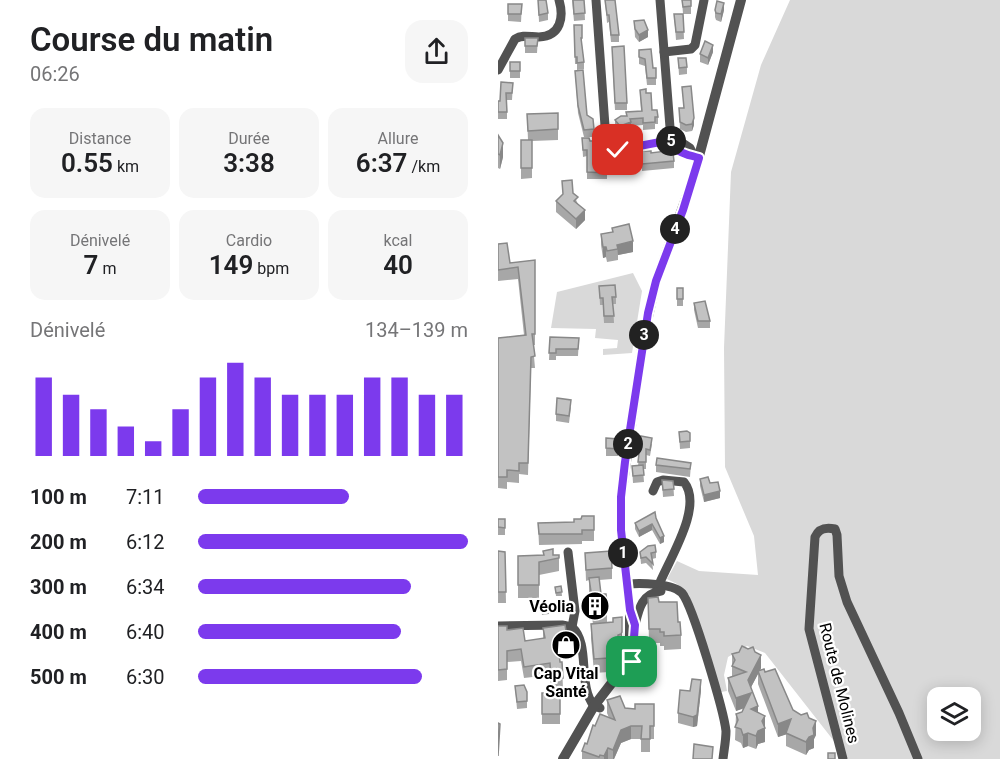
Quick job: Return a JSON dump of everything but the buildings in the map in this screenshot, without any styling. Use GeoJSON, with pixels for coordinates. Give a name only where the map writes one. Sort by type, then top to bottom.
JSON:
{"type":"FeatureCollection","features":[{"type":"Feature","properties":{"kind":"street"},"geometry":{"type":"LineString","coordinates":[[498,69],[515,39],[524,36],[547,36],[556,30],[562,18],[559,0]]}},
{"type":"Feature","properties":{"kind":"street"},"geometry":{"type":"LineString","coordinates":[[596,0],[606,140],[610,146],[618,150],[671,140]]}},
{"type":"Feature","properties":{"kind":"street"},"geometry":{"type":"LineString","coordinates":[[660,0],[671,140],[679,151],[696,157]]}},
{"type":"Feature","properties":{"kind":"street"},"geometry":{"type":"LineString","coordinates":[[664,52],[691,49],[695,45],[704,0]]}},
{"type":"Feature","properties":{"kind":"street"},"geometry":{"type":"LineString","coordinates":[[562,759],[621,671],[627,657],[631,636],[621,530],[621,497],[646,324],[656,281],[683,210],[741,0]]}},
{"type":"Feature","properties":{"kind":"street"},"geometry":{"type":"LineString","coordinates":[[570,759],[596,707],[630,666],[634,650],[635,625],[640,606],[645,598],[657,589],[677,548],[689,512],[687,485],[680,481],[660,481],[655,485],[653,491]]}},
{"type":"Feature","properties":{"kind":"street","name":"Route de Molines"},"geometry":{"type":"LineString","coordinates":[[843,759],[812,642],[809,614],[815,537],[821,529],[831,528],[837,535],[838,563],[847,602],[918,759]]}},
{"type":"Feature","properties":{"kind":"street"},"geometry":{"type":"LineString","coordinates":[[568,552],[575,611],[572,627]]}},
{"type":"Feature","properties":{"kind":"street"},"geometry":{"type":"LineString","coordinates":[[627,584],[640,583],[657,589],[679,591],[686,600],[724,720],[726,741],[723,759]]}},
{"type":"Feature","properties":{"kind":"street"},"geometry":{"type":"LineString","coordinates":[[640,583],[645,588],[645,598]]}},
{"type":"Feature","properties":{"kind":"street"},"geometry":{"type":"LineString","coordinates":[[629,597],[645,598]]}},
{"type":"Feature","properties":{"kind":"street"},"geometry":{"type":"LineString","coordinates":[[630,610],[635,625]]}},
{"type":"Feature","properties":{"kind":"street"},"geometry":{"type":"LineString","coordinates":[[498,626],[562,625],[572,627],[579,637],[588,696],[596,707]]}},
{"type":"Feature","properties":{"kind":"shaded area"},"geometry":{"type":"Polygon","coordinates":[[[790,0],[1000,0],[1000,759],[848,759],[765,653],[747,646],[728,657],[724,675],[727,691],[721,692],[689,595],[677,584],[667,579],[677,561],[699,571],[758,575],[754,536],[725,467],[724,348],[731,172],[761,65],[790,0]]]}},
{"type":"Feature","properties":{"kind":"shaded area"},"geometry":{"type":"Polygon","coordinates":[[[633,273],[642,291],[632,353],[603,355],[603,349],[617,348],[618,340],[595,338],[596,329],[551,328],[557,292],[633,273]]]}},
{"type":"Feature","properties":{"kind":"place","name":"Véolia"},"geometry":{"type":"Point","coordinates":[595,606]}},
{"type":"Feature","properties":{"kind":"place","name":"Cap Vital Santé"},"geometry":{"type":"Point","coordinates":[566,645]}},
{"type":"Feature","properties":{"kind":"route"},"geometry":{"type":"LineString","coordinates":[[618,150],[671,140],[679,151],[699,158],[683,210],[656,281],[648,313],[625,462],[621,497],[621,530],[630,610],[635,625],[632,662]]}}]}
